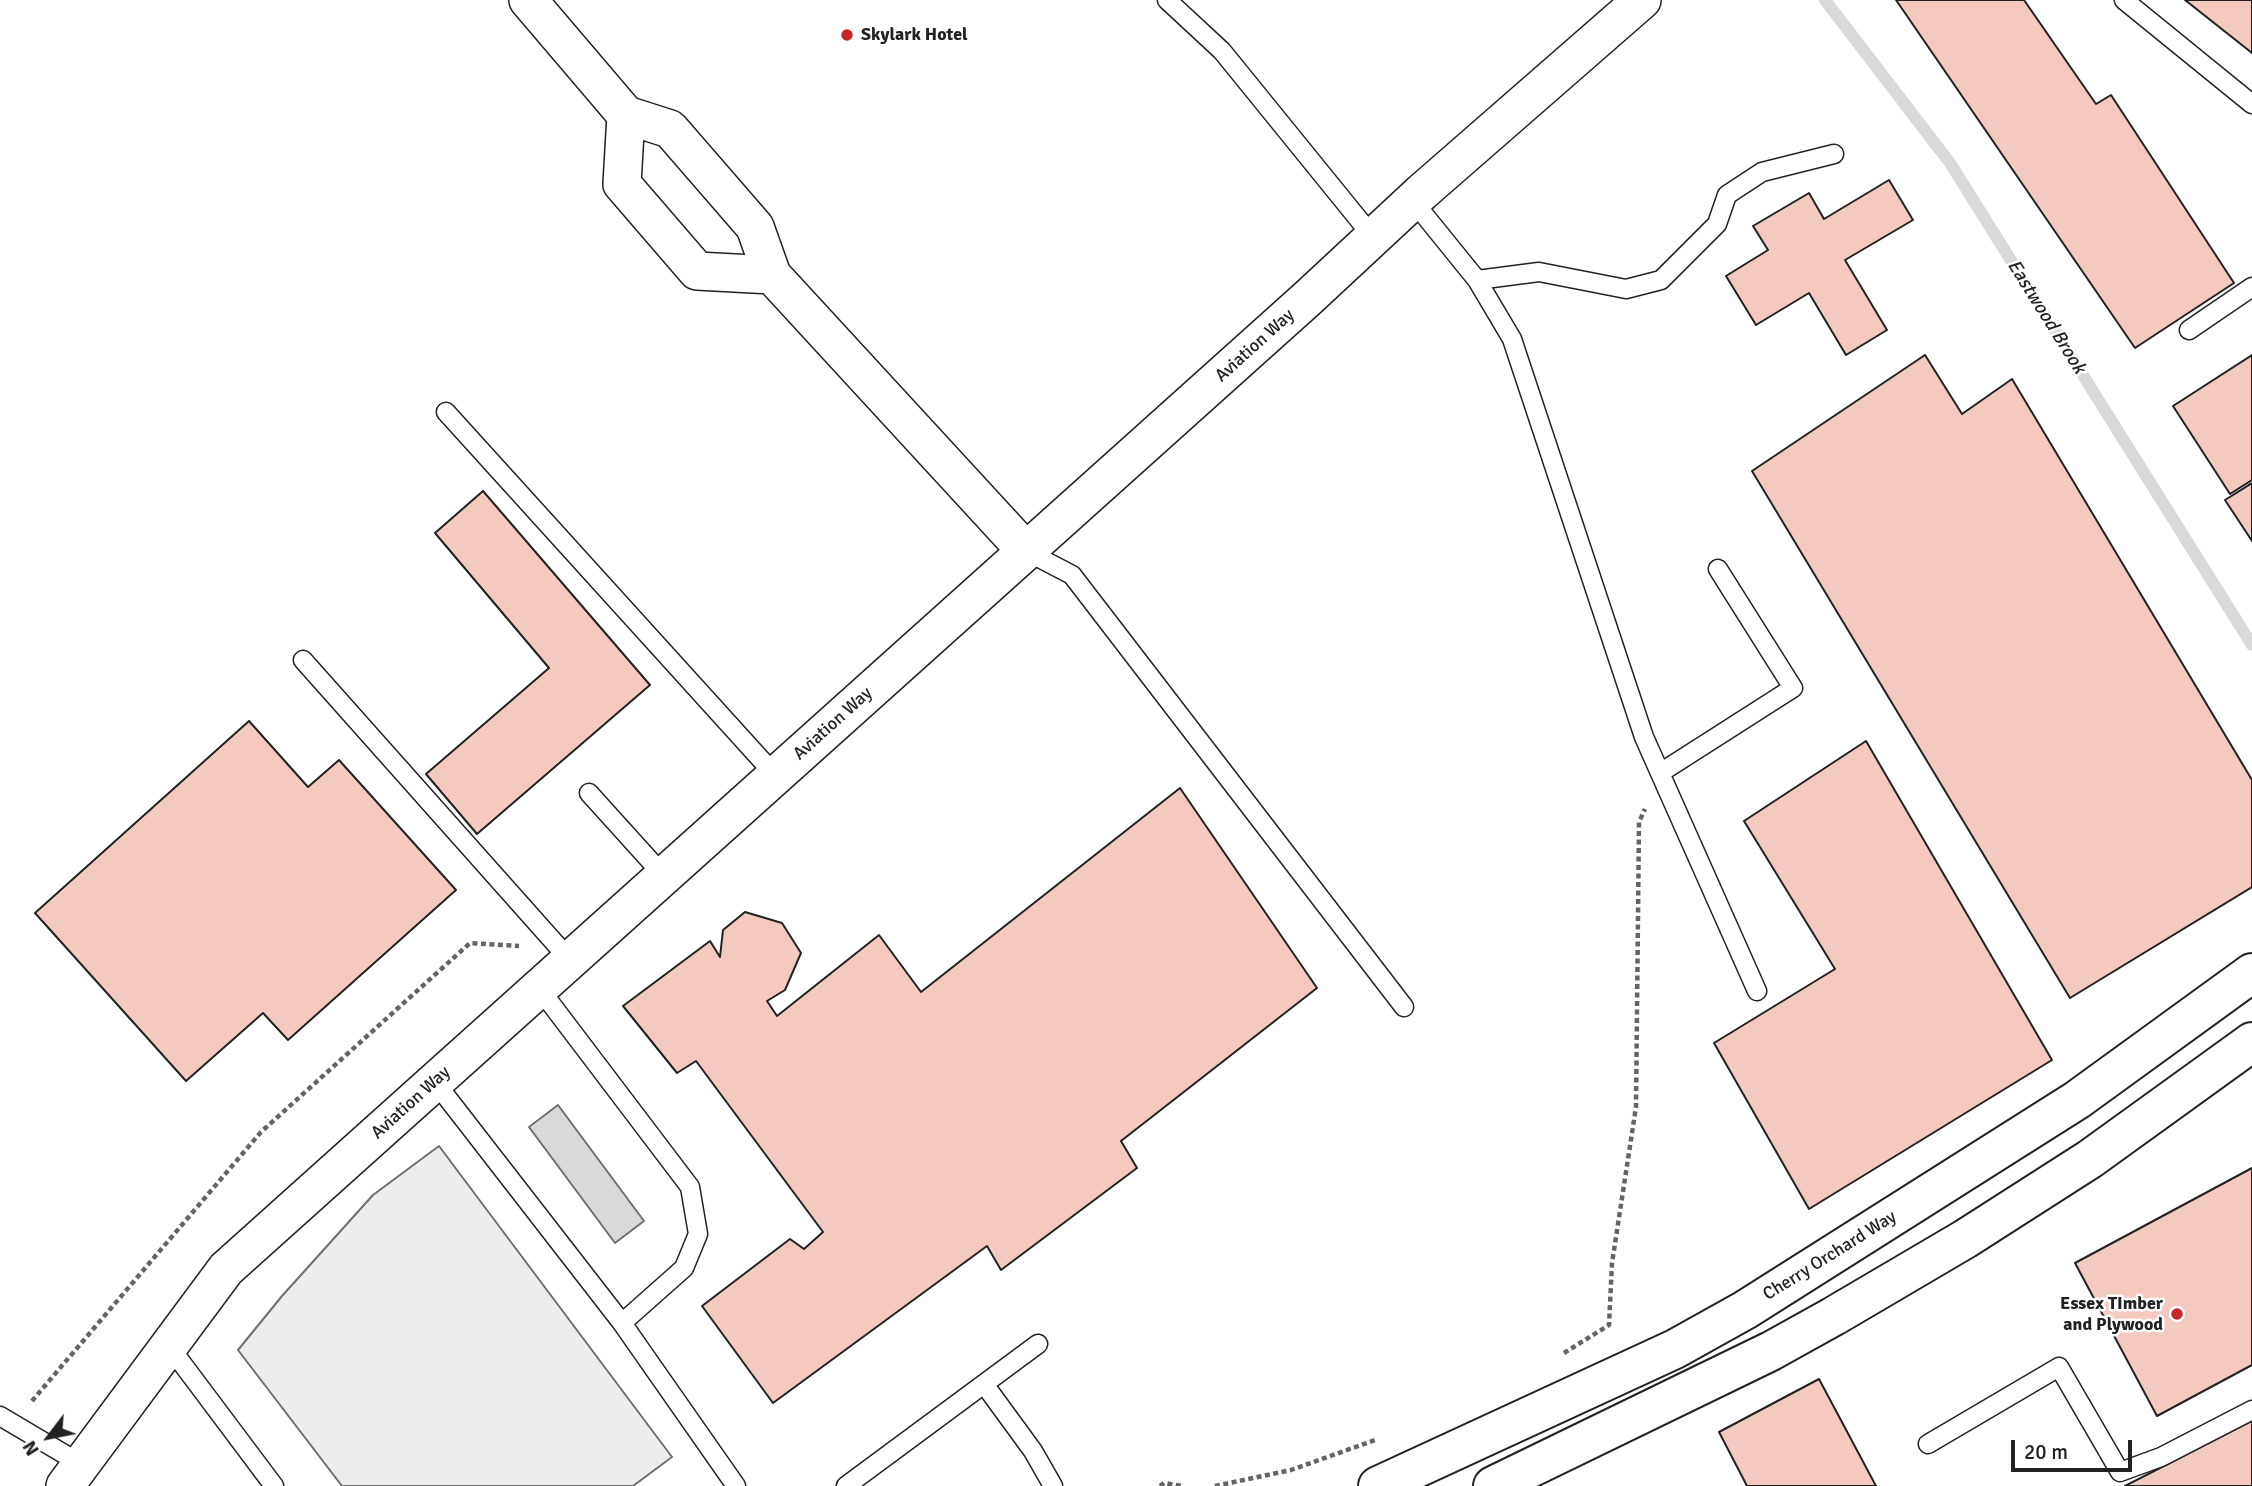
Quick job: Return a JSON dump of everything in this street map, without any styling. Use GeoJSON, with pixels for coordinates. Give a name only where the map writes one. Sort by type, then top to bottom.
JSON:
{"type":"FeatureCollection","features":[{"type":"Feature","properties":{"kind":"main road","name":"Cherry Orchard Way"},"geometry":{"type":"LineString","coordinates":[[1378,1486],[1675,1349],[1745,1310],[2077,1100],[2252,974]]}},
{"type":"Feature","properties":{"kind":"main road"},"geometry":{"type":"LineString","coordinates":[[1493,1486],[1771,1351],[1834,1316],[1965,1239],[2090,1159],[2252,1042]]}},
{"type":"Feature","properties":{"kind":"street"},"geometry":{"type":"LineString","coordinates":[[528,0],[626,115],[670,130],[755,227],[772,275],[1026,551]]}},
{"type":"Feature","properties":{"kind":"street","name":"Aviation Way"},"geometry":{"type":"LineString","coordinates":[[73,1475],[226,1269],[1413,201],[1642,0]]}},
{"type":"Feature","properties":{"kind":"street"},"geometry":{"type":"LineString","coordinates":[[626,115],[622,184],[696,271],[772,275]]}},
{"type":"Feature","properties":{"kind":"lane"},"geometry":{"type":"LineString","coordinates":[[1167,0],[1222,51],[1373,237]]}},
{"type":"Feature","properties":{"kind":"lane"},"geometry":{"type":"LineString","coordinates":[[2124,0],[2252,104]]}},
{"type":"Feature","properties":{"kind":"lane"},"geometry":{"type":"LineString","coordinates":[[1477,280],[1539,272],[1626,289],[1661,280],[1717,224],[1727,195],[1762,172],[1834,154]]}},
{"type":"Feature","properties":{"kind":"lane"},"geometry":{"type":"LineString","coordinates":[[1413,201],[1477,280],[1512,339],[1644,737],[1757,991]]}},
{"type":"Feature","properties":{"kind":"lane"},"geometry":{"type":"LineString","coordinates":[[2189,330],[2252,287]]}},
{"type":"Feature","properties":{"kind":"lane"},"geometry":{"type":"LineString","coordinates":[[446,412],[776,776]]}},
{"type":"Feature","properties":{"kind":"lane"},"geometry":{"type":"LineString","coordinates":[[1026,551],[1072,575],[1404,1007]]}},
{"type":"Feature","properties":{"kind":"lane"},"geometry":{"type":"LineString","coordinates":[[1660,773],[1793,688],[1718,569]]}},
{"type":"Feature","properties":{"kind":"lane"},"geometry":{"type":"LineString","coordinates":[[303,660],[570,960]]}},
{"type":"Feature","properties":{"kind":"lane"},"geometry":{"type":"LineString","coordinates":[[589,793],[664,876]]}},
{"type":"Feature","properties":{"kind":"lane"},"geometry":{"type":"LineString","coordinates":[[539,988],[690,1187],[698,1234],[684,1268],[622,1323]]}},
{"type":"Feature","properties":{"kind":"lane"},"geometry":{"type":"LineString","coordinates":[[435,1082],[622,1323],[736,1486]]}},
{"type":"Feature","properties":{"kind":"lane"},"geometry":{"type":"LineString","coordinates":[[846,1486],[1038,1344]]}},
{"type":"Feature","properties":{"kind":"lane"},"geometry":{"type":"LineString","coordinates":[[169,1346],[274,1486]]}},
{"type":"Feature","properties":{"kind":"lane"},"geometry":{"type":"LineString","coordinates":[[1928,1444],[2059,1367],[2120,1472],[2161,1457],[2252,1410]]}},
{"type":"Feature","properties":{"kind":"lane"},"geometry":{"type":"LineString","coordinates":[[984,1384],[1033,1451],[1053,1486]]}},
{"type":"Feature","properties":{"kind":"lane"},"geometry":{"type":"LineString","coordinates":[[0,1416],[73,1475]]}},
{"type":"Feature","properties":{"kind":"path"},"geometry":{"type":"LineString","coordinates":[[1557,1357],[1609,1325],[1612,1263],[1636,1107],[1639,822],[1660,773]]}},
{"type":"Feature","properties":{"kind":"path"},"geometry":{"type":"LineString","coordinates":[[1215,1486],[1291,1470],[1379,1438]]}},
{"type":"Feature","properties":{"kind":"path"},"geometry":{"type":"LineString","coordinates":[[1160,1486],[1164,1483],[1182,1486]]}},
{"type":"Feature","properties":{"kind":"shaded area"},"geometry":{"type":"Polygon","coordinates":[[[558,1105],[644,1221],[615,1243],[529,1127],[558,1105]]]}},
{"type":"Feature","properties":{"kind":"shaded area"},"geometry":{"type":"Polygon","coordinates":[[[439,1146],[672,1457],[633,1486],[342,1486],[238,1350],[282,1296],[373,1195],[439,1146]]]}},
{"type":"Feature","properties":{"kind":"building"},"geometry":{"type":"Polygon","coordinates":[[[1896,0],[2024,0],[2096,104],[2111,95],[2234,283],[2135,348],[1896,0]]]}},
{"type":"Feature","properties":{"kind":"building"},"geometry":{"type":"Polygon","coordinates":[[[2185,0],[2252,0],[2252,53],[2185,0]]]}},
{"type":"Feature","properties":{"kind":"building"},"geometry":{"type":"Polygon","coordinates":[[[1889,180],[1913,220],[1845,260],[1887,330],[1846,355],[1809,293],[1756,325],[1726,276],[1768,250],[1753,226],[1809,193],[1824,219],[1889,180]]]}},
{"type":"Feature","properties":{"kind":"building"},"geometry":{"type":"Polygon","coordinates":[[[1925,355],[1962,414],[2012,379],[2252,780],[2252,887],[2070,998],[1752,471],[1925,355]]]}},
{"type":"Feature","properties":{"kind":"building"},"geometry":{"type":"Polygon","coordinates":[[[2252,355],[2252,480],[2230,494],[2173,406],[2252,355]]]}},
{"type":"Feature","properties":{"kind":"building"},"geometry":{"type":"Polygon","coordinates":[[[2252,483],[2252,541],[2225,500],[2252,483]]]}},
{"type":"Feature","properties":{"kind":"building"},"geometry":{"type":"Polygon","coordinates":[[[483,491],[650,685],[477,834],[426,774],[549,668],[435,533],[483,491]]]}},
{"type":"Feature","properties":{"kind":"building"},"geometry":{"type":"Polygon","coordinates":[[[249,721],[308,787],[339,760],[456,890],[288,1040],[263,1013],[186,1081],[35,913],[249,721]]]}},
{"type":"Feature","properties":{"kind":"building"},"geometry":{"type":"Polygon","coordinates":[[[1866,741],[2052,1060],[1809,1209],[1714,1043],[1835,969],[1744,821],[1866,741]]]}},
{"type":"Feature","properties":{"kind":"building"},"geometry":{"type":"Polygon","coordinates":[[[1180,788],[1317,988],[1121,1141],[1137,1168],[1001,1270],[987,1246],[773,1403],[702,1306],[790,1239],[804,1249],[823,1232],[696,1061],[677,1073],[623,1006],[710,941],[720,957],[723,930],[745,912],[782,923],[801,953],[785,990],[767,1001],[777,1016],[879,935],[921,992],[1180,788]]]}},
{"type":"Feature","properties":{"kind":"building","name":"Essex TImber and Plywood"},"geometry":{"type":"Polygon","coordinates":[[[2252,1168],[2252,1365],[2157,1416],[2075,1263],[2252,1168]]]}},
{"type":"Feature","properties":{"kind":"building"},"geometry":{"type":"Polygon","coordinates":[[[1819,1379],[1876,1486],[1747,1486],[1719,1432],[1819,1379]]]}},
{"type":"Feature","properties":{"kind":"building"},"geometry":{"type":"Polygon","coordinates":[[[2252,1421],[2252,1486],[2125,1486],[2252,1421]]]}},
{"type":"Feature","properties":{"kind":"waterway","name":"Eastwood Brook"},"geometry":{"type":"LineString","coordinates":[[1825,0],[1950,163],[2252,645]]}},
{"type":"Feature","properties":{"kind":"place","name":"Skylark Hotel"},"geometry":{"type":"Point","coordinates":[847,35]}},
{"type":"Feature","properties":{"kind":"place","name":"Essex TImber and Plywood"},"geometry":{"type":"Point","coordinates":[2177,1314]}}]}
